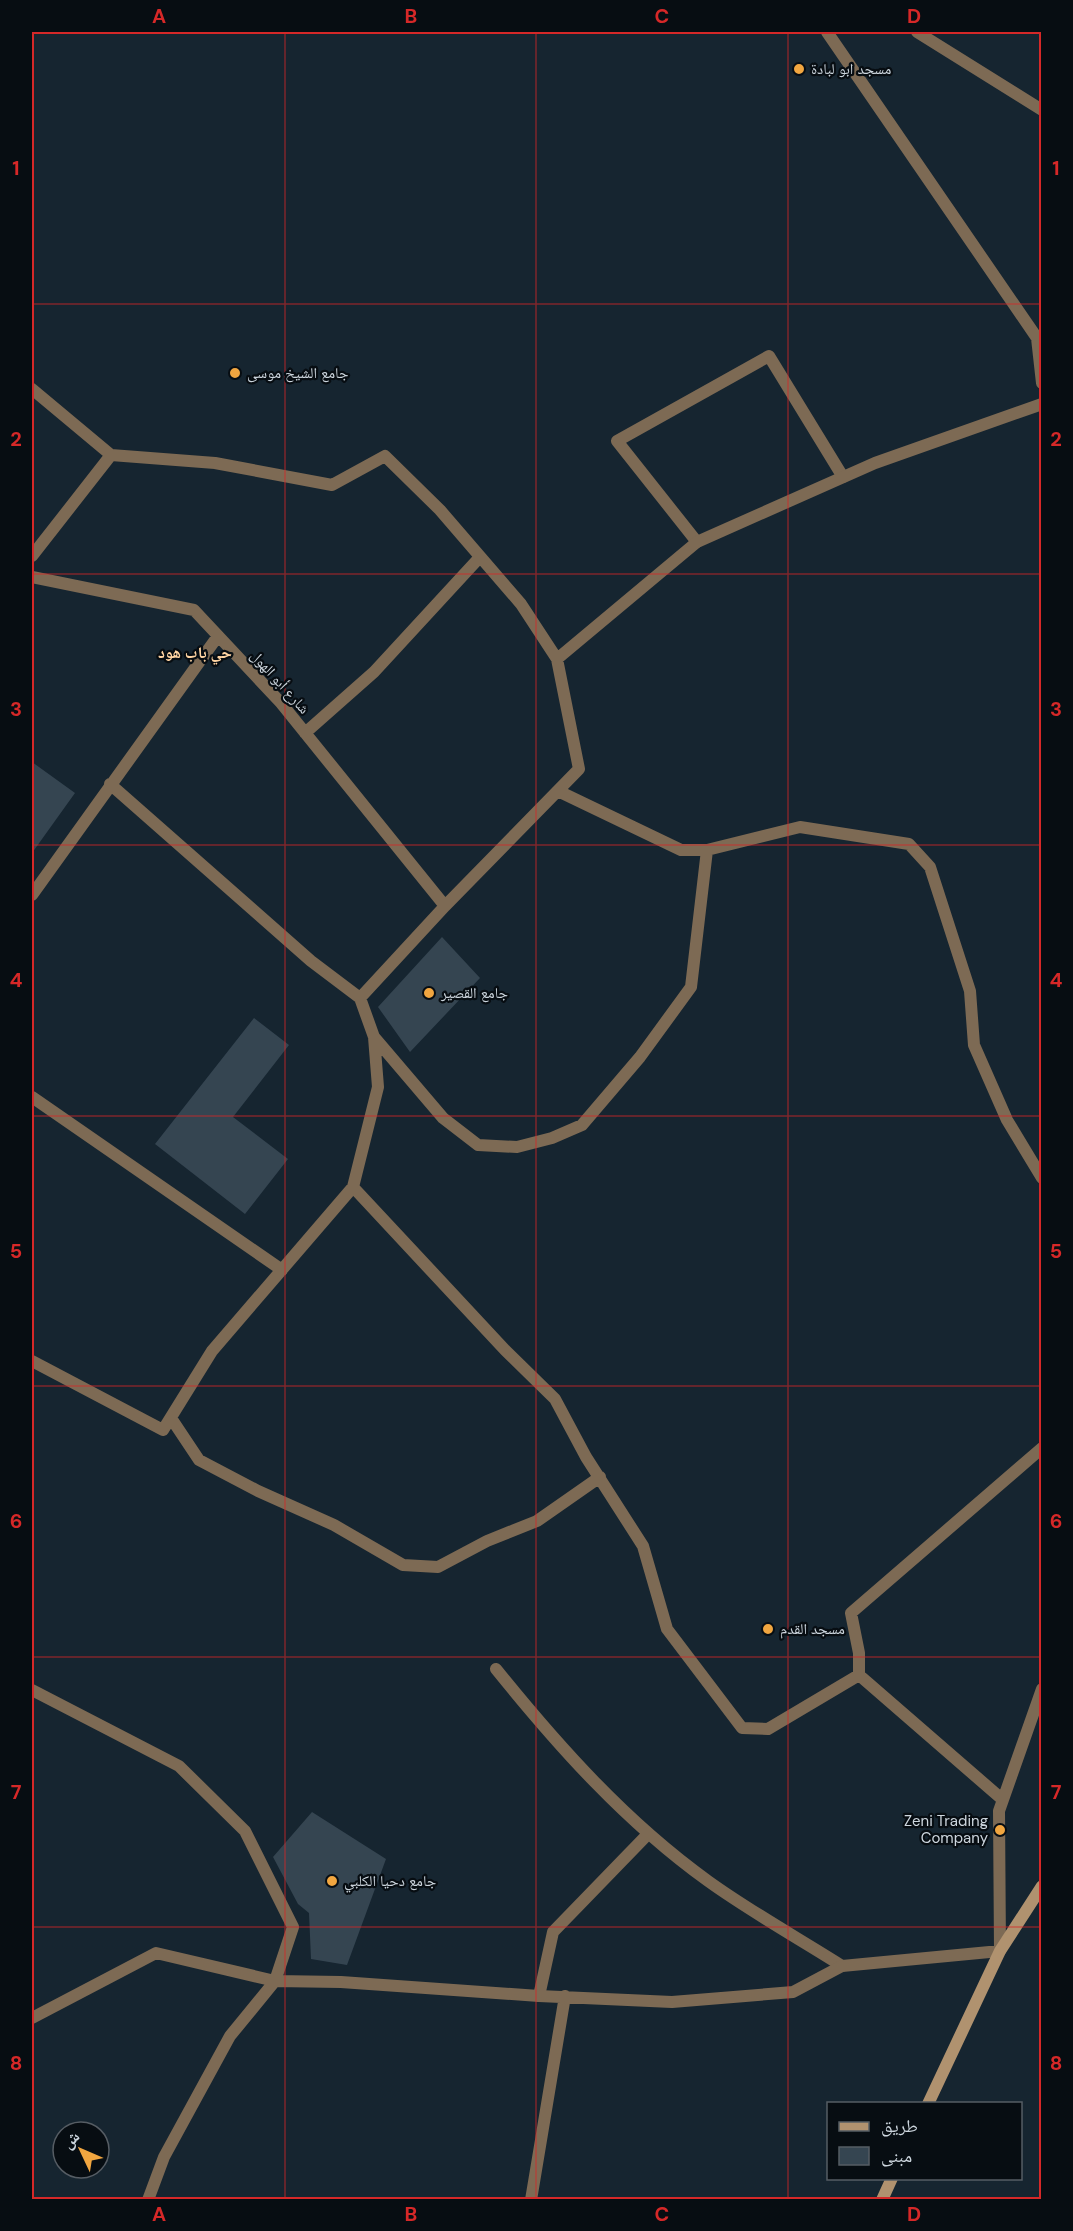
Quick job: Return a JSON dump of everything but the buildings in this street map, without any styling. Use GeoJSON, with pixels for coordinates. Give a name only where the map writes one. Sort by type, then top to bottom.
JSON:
{"type":"FeatureCollection","features":[{"type":"Feature","properties":{"kind":"main road"},"geometry":{"type":"LineString","coordinates":[[928,2102],[1000,1951],[1041,1886]]}},
{"type":"Feature","properties":{"kind":"main road"},"geometry":{"type":"LineString","coordinates":[[882,2199],[891,2180]]}},
{"type":"Feature","properties":{"kind":"street"},"geometry":{"type":"LineString","coordinates":[[827,32],[1037,338],[1041,383]]}},
{"type":"Feature","properties":{"kind":"street"},"geometry":{"type":"LineString","coordinates":[[917,32],[1041,110]]}},
{"type":"Feature","properties":{"kind":"street"},"geometry":{"type":"LineString","coordinates":[[697,542],[617,441],[769,356],[843,477]]}},
{"type":"Feature","properties":{"kind":"street"},"geometry":{"type":"LineString","coordinates":[[32,389],[111,455],[215,463],[332,485],[385,456],[440,510],[521,604],[557,659],[579,769],[445,906],[360,998]]}},
{"type":"Feature","properties":{"kind":"street"},"geometry":{"type":"LineString","coordinates":[[557,659],[697,542],[875,463],[1041,404]]}},
{"type":"Feature","properties":{"kind":"street"},"geometry":{"type":"LineString","coordinates":[[32,556],[111,455]]}},
{"type":"Feature","properties":{"kind":"street"},"geometry":{"type":"LineString","coordinates":[[305,733],[374,672],[480,557]]}},
{"type":"Feature","properties":{"kind":"street","name":"شارع أبو الهول"},"geometry":{"type":"LineString","coordinates":[[32,578],[194,610],[305,733],[445,906]]}},
{"type":"Feature","properties":{"kind":"street"},"geometry":{"type":"LineString","coordinates":[[32,895],[218,636]]}},
{"type":"Feature","properties":{"kind":"street"},"geometry":{"type":"LineString","coordinates":[[32,1361],[163,1430],[212,1351],[353,1187],[378,1087],[374,1037],[360,998],[311,961],[110,784]]}},
{"type":"Feature","properties":{"kind":"street"},"geometry":{"type":"LineString","coordinates":[[558,791],[681,850],[707,850],[800,826],[909,844],[930,867],[970,991],[974,1045],[1007,1120],[1041,1178]]}},
{"type":"Feature","properties":{"kind":"street"},"geometry":{"type":"LineString","coordinates":[[374,1037],[443,1118],[478,1145],[517,1147],[552,1138],[582,1125],[640,1057],[691,987],[707,850]]}},
{"type":"Feature","properties":{"kind":"street"},"geometry":{"type":"LineString","coordinates":[[32,1097],[282,1270]]}},
{"type":"Feature","properties":{"kind":"street"},"geometry":{"type":"LineString","coordinates":[[353,1187],[505,1350],[555,1399],[643,1546],[667,1629],[742,1728],[768,1729],[859,1675]]}},
{"type":"Feature","properties":{"kind":"street"},"geometry":{"type":"LineString","coordinates":[[171,1418],[200,1460],[258,1491],[334,1525],[403,1564],[438,1567],[487,1541],[537,1521],[600,1477]]}},
{"type":"Feature","properties":{"kind":"street"},"geometry":{"type":"LineString","coordinates":[[1003,1800],[859,1675],[859,1653],[851,1613],[1041,1448]]}},
{"type":"Feature","properties":{"kind":"street"},"geometry":{"type":"LineString","coordinates":[[496,1669],[553,1739],[648,1834],[708,1881],[842,1966]]}},
{"type":"Feature","properties":{"kind":"street"},"geometry":{"type":"LineString","coordinates":[[32,2018],[156,1953],[275,1981],[341,1982],[539,1996],[672,2002],[793,1992],[842,1966],[1000,1951],[999,1811],[1041,1689]]}},
{"type":"Feature","properties":{"kind":"street"},"geometry":{"type":"LineString","coordinates":[[32,1690],[179,1766],[245,1831],[293,1927],[275,1981],[230,2036],[164,2157],[148,2199]]}},
{"type":"Feature","properties":{"kind":"street"},"geometry":{"type":"LineString","coordinates":[[539,1996],[553,1932],[648,1834]]}},
{"type":"Feature","properties":{"kind":"street"},"geometry":{"type":"LineString","coordinates":[[531,2199],[565,1996]]}},
{"type":"Feature","properties":{"kind":"place","name":"مسجد ابو لبادة"},"geometry":{"type":"Point","coordinates":[799,69]}},
{"type":"Feature","properties":{"kind":"place","name":"جامع الشيخ موسى"},"geometry":{"type":"Point","coordinates":[235,373]}},
{"type":"Feature","properties":{"kind":"place","name":"جامع القصير"},"geometry":{"type":"Point","coordinates":[429,993]}},
{"type":"Feature","properties":{"kind":"place","name":"مسجد القدم"},"geometry":{"type":"Point","coordinates":[768,1629]}},
{"type":"Feature","properties":{"kind":"place","name":"Zeni Trading Company"},"geometry":{"type":"Point","coordinates":[1000,1830]}},
{"type":"Feature","properties":{"kind":"place","name":"جامع دحيا الكلبي"},"geometry":{"type":"Point","coordinates":[332,1881]}},
{"type":"Feature","properties":{"kind":"district","name":"حي باب هود"},"geometry":{"type":"Point","coordinates":[195,652]}}]}
